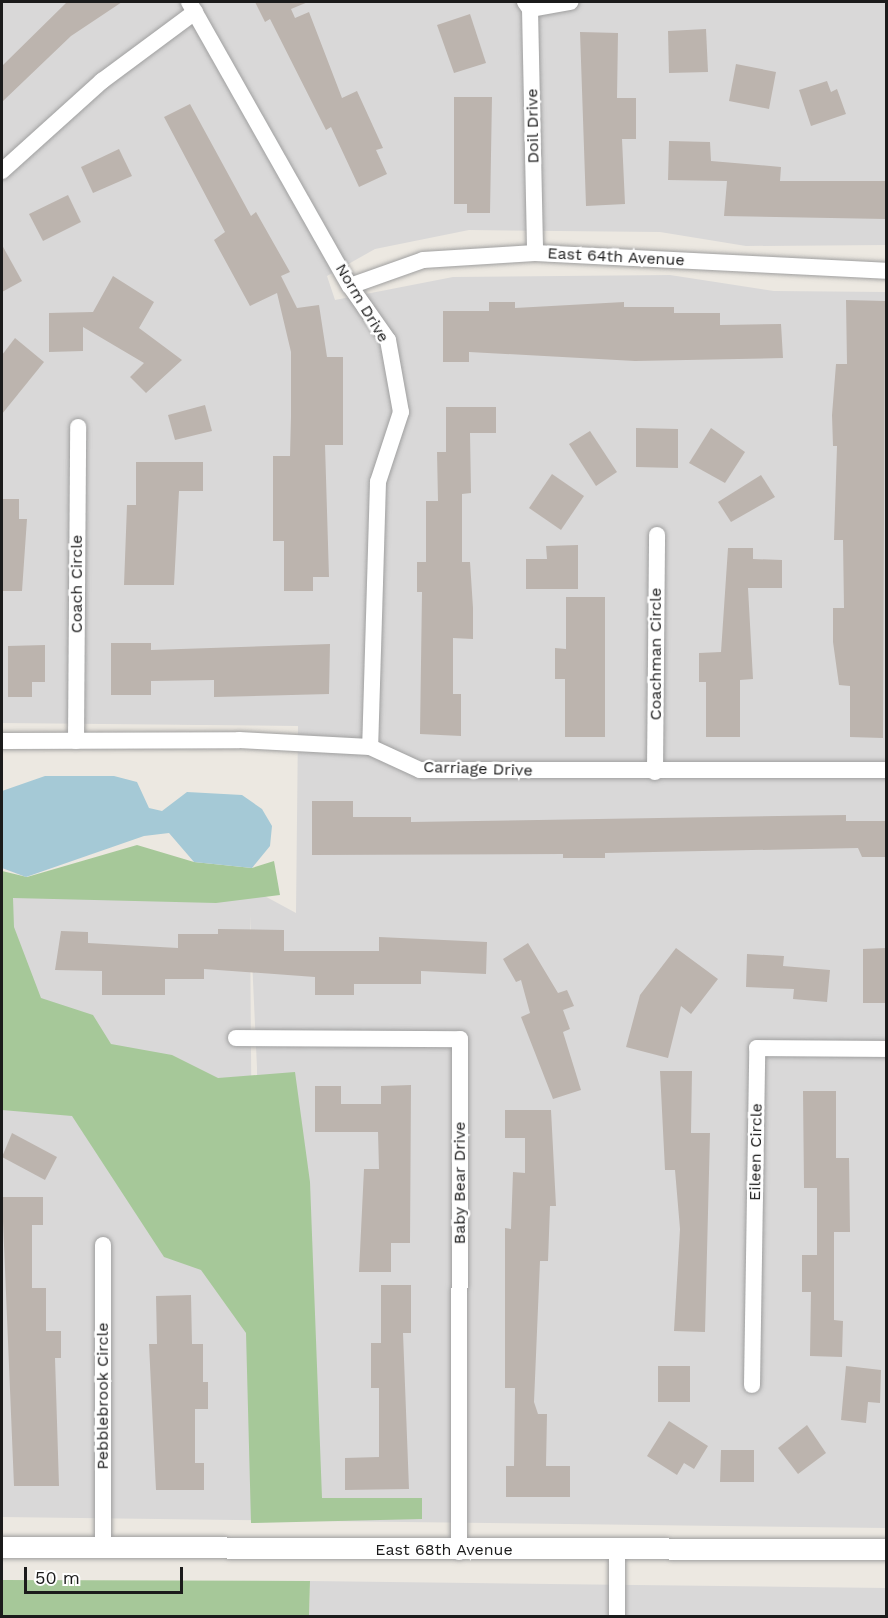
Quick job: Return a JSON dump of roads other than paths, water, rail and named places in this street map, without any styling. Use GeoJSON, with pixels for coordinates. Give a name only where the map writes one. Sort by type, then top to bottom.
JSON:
{"type":"FeatureCollection","features":[{"type":"Feature","properties":{"kind":"street"},"geometry":{"type":"LineString","coordinates":[[527,5],[570,2]]}},
{"type":"Feature","properties":{"kind":"street","name":"Doil Drive"},"geometry":{"type":"LineString","coordinates":[[527,5],[536,253]]}},
{"type":"Feature","properties":{"kind":"street"},"geometry":{"type":"LineString","coordinates":[[2,171],[102,81],[192,7]]}},
{"type":"Feature","properties":{"kind":"street","name":"Norm Drive"},"geometry":{"type":"LineString","coordinates":[[192,7],[350,286],[388,340],[401,412],[378,482],[370,747]]}},
{"type":"Feature","properties":{"kind":"street","name":"East 64th Avenue"},"geometry":{"type":"LineString","coordinates":[[350,286],[423,260],[536,253],[886,271]]}},
{"type":"Feature","properties":{"kind":"street","name":"Coach Circle"},"geometry":{"type":"LineString","coordinates":[[76,741],[78,428]]}},
{"type":"Feature","properties":{"kind":"street","name":"Coachman Circle"},"geometry":{"type":"LineString","coordinates":[[655,772],[657,535]]}},
{"type":"Feature","properties":{"kind":"street","name":"Carriage Drive"},"geometry":{"type":"LineString","coordinates":[[2,741],[239,740],[370,747],[420,770],[655,772],[886,770]]}},
{"type":"Feature","properties":{"kind":"street","name":"Baby Bear Drive"},"geometry":{"type":"LineString","coordinates":[[236,1038],[460,1039],[459,1552]]}},
{"type":"Feature","properties":{"kind":"street","name":"Eileen Circle"},"geometry":{"type":"LineString","coordinates":[[752,1385],[757,1048],[886,1049]]}},
{"type":"Feature","properties":{"kind":"street","name":"Pebblebrook Circle"},"geometry":{"type":"LineString","coordinates":[[103,1245],[103,1546]]}},
{"type":"Feature","properties":{"kind":"street","name":"East 68th Avenue"},"geometry":{"type":"LineString","coordinates":[[2,1547],[103,1546],[459,1552],[886,1549]]}},
{"type":"Feature","properties":{"kind":"street"},"geometry":{"type":"LineString","coordinates":[[617,1550],[617,1617]]}},
{"type":"Feature","properties":{"kind":"water"},"geometry":{"type":"Polygon","coordinates":[[[45,776],[114,776],[137,782],[149,808],[162,811],[187,792],[242,795],[262,809],[272,826],[270,846],[252,868],[194,862],[169,833],[144,836],[26,877],[2,868],[2,791],[45,776]]]}}]}
